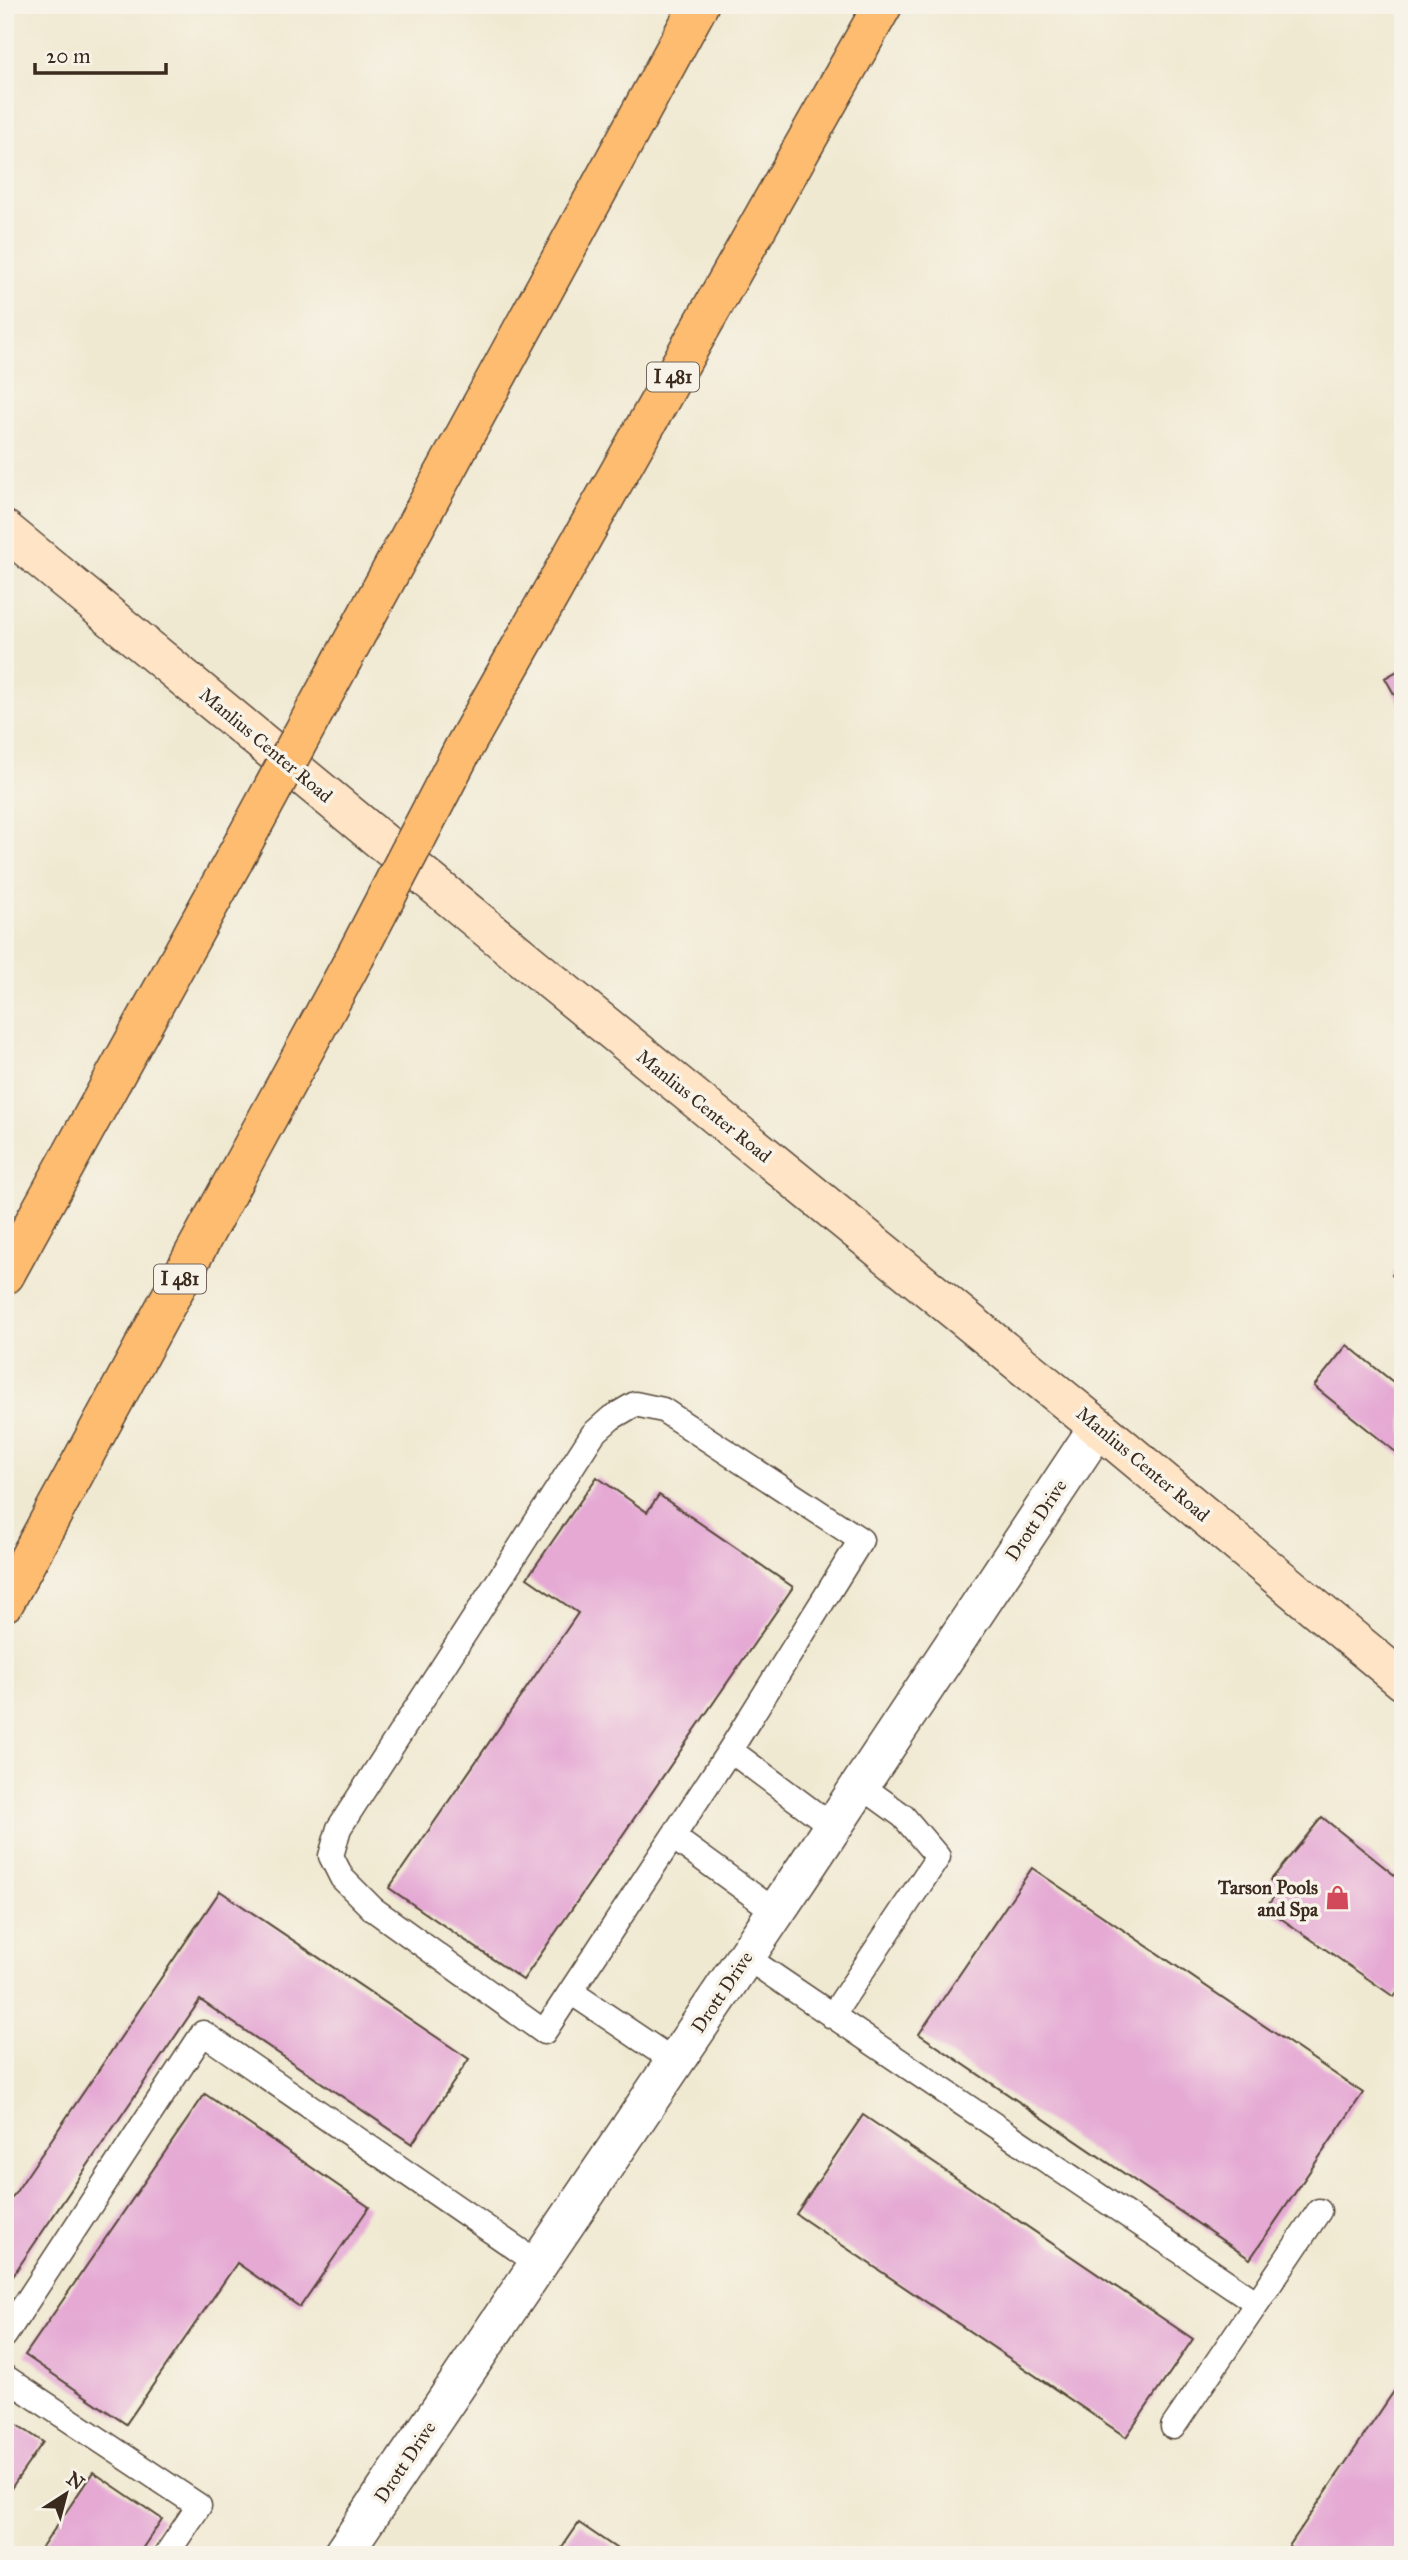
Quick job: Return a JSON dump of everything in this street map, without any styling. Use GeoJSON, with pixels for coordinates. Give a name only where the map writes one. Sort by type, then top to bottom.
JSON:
{"type":"FeatureCollection","features":[{"type":"Feature","properties":{"kind":"highway"},"geometry":{"type":"LineString","coordinates":[[5,1275],[699,5]]}},
{"type":"Feature","properties":{"kind":"highway","name":"I 481"},"geometry":{"type":"LineString","coordinates":[[5,1602],[355,957],[463,749],[883,5]]}},
{"type":"Feature","properties":{"kind":"main road","name":"Manlius Center Road"},"geometry":{"type":"LineString","coordinates":[[5,530],[1098,1427],[1403,1681]]}},
{"type":"Feature","properties":{"kind":"street","name":"Drott Drive"},"geometry":{"type":"LineString","coordinates":[[342,2555],[746,1957],[1098,1427]]}},
{"type":"Feature","properties":{"kind":"lane"},"geometry":{"type":"LineString","coordinates":[[635,1404],[663,1410],[861,1540],[673,1837],[544,2032],[373,1909],[342,1878],[331,1856],[340,1828],[593,1434],[611,1418],[635,1404]]}},
{"type":"Feature","properties":{"kind":"lane"},"geometry":{"type":"LineString","coordinates":[[730,1750],[833,1827]]}},
{"type":"Feature","properties":{"kind":"lane"},"geometry":{"type":"LineString","coordinates":[[832,2016],[937,1857],[903,1816],[860,1786]]}},
{"type":"Feature","properties":{"kind":"lane"},"geometry":{"type":"LineString","coordinates":[[673,1837],[776,1912]]}},
{"type":"Feature","properties":{"kind":"lane"},"geometry":{"type":"LineString","coordinates":[[746,1957],[1256,2303]]}},
{"type":"Feature","properties":{"kind":"lane"},"geometry":{"type":"LineString","coordinates":[[571,1992],[675,2062]]}},
{"type":"Feature","properties":{"kind":"lane"},"geometry":{"type":"LineString","coordinates":[[5,2335],[203,2033],[538,2264]]}},
{"type":"Feature","properties":{"kind":"lane"},"geometry":{"type":"LineString","coordinates":[[1173,2427],[1319,2211]]}},
{"type":"Feature","properties":{"kind":"lane"},"geometry":{"type":"LineString","coordinates":[[5,2377],[198,2506],[166,2555]]}},
{"type":"Feature","properties":{"kind":"building"},"geometry":{"type":"Polygon","coordinates":[[[1403,668],[1403,710],[1385,678],[1403,668]]]}},
{"type":"Feature","properties":{"kind":"building"},"geometry":{"type":"Polygon","coordinates":[[[1403,1261],[1403,1284],[1392,1275],[1403,1261]]]}},
{"type":"Feature","properties":{"kind":"building"},"geometry":{"type":"Polygon","coordinates":[[[1347,1345],[1403,1390],[1403,1458],[1314,1386],[1347,1345]]]}},
{"type":"Feature","properties":{"kind":"building"},"geometry":{"type":"Polygon","coordinates":[[[597,1477],[647,1512],[659,1495],[793,1587],[523,1980],[389,1888],[578,1613],[527,1578],[597,1477]]]}},
{"type":"Feature","properties":{"kind":"building","name":"Tarson Pools and Spa"},"geometry":{"type":"Polygon","coordinates":[[[1322,1817],[1403,1882],[1403,1985],[1394,1997],[1266,1908],[1280,1888],[1270,1881],[1322,1817]]]}},
{"type":"Feature","properties":{"kind":"building"},"geometry":{"type":"Polygon","coordinates":[[[1032,1868],[1363,2093],[1250,2259],[919,2034],[1032,1868]]]}},
{"type":"Feature","properties":{"kind":"building"},"geometry":{"type":"Polygon","coordinates":[[[220,1891],[469,2059],[412,2144],[200,2000],[5,2287],[5,2208],[220,1891]]]}},
{"type":"Feature","properties":{"kind":"building"},"geometry":{"type":"Polygon","coordinates":[[[205,2094],[369,2207],[300,2307],[237,2263],[126,2424],[25,2355],[205,2094]]]}},
{"type":"Feature","properties":{"kind":"building"},"geometry":{"type":"Polygon","coordinates":[[[863,2115],[1193,2339],[1126,2437],[796,2214],[863,2115]]]}},
{"type":"Feature","properties":{"kind":"building"},"geometry":{"type":"Polygon","coordinates":[[[1403,2378],[1403,2555],[1283,2555],[1403,2378]]]}},
{"type":"Feature","properties":{"kind":"building"},"geometry":{"type":"Polygon","coordinates":[[[7,2418],[43,2442],[5,2497],[5,2421],[7,2418]]]}},
{"type":"Feature","properties":{"kind":"building"},"geometry":{"type":"Polygon","coordinates":[[[93,2472],[162,2519],[138,2555],[37,2555],[93,2472]]]}},
{"type":"Feature","properties":{"kind":"building"},"geometry":{"type":"Polygon","coordinates":[[[579,2523],[626,2555],[557,2555],[579,2523]]]}},
{"type":"Feature","properties":{"kind":"place","name":"Tarson Pools and Spa"},"geometry":{"type":"Point","coordinates":[1338,1898]}}]}
